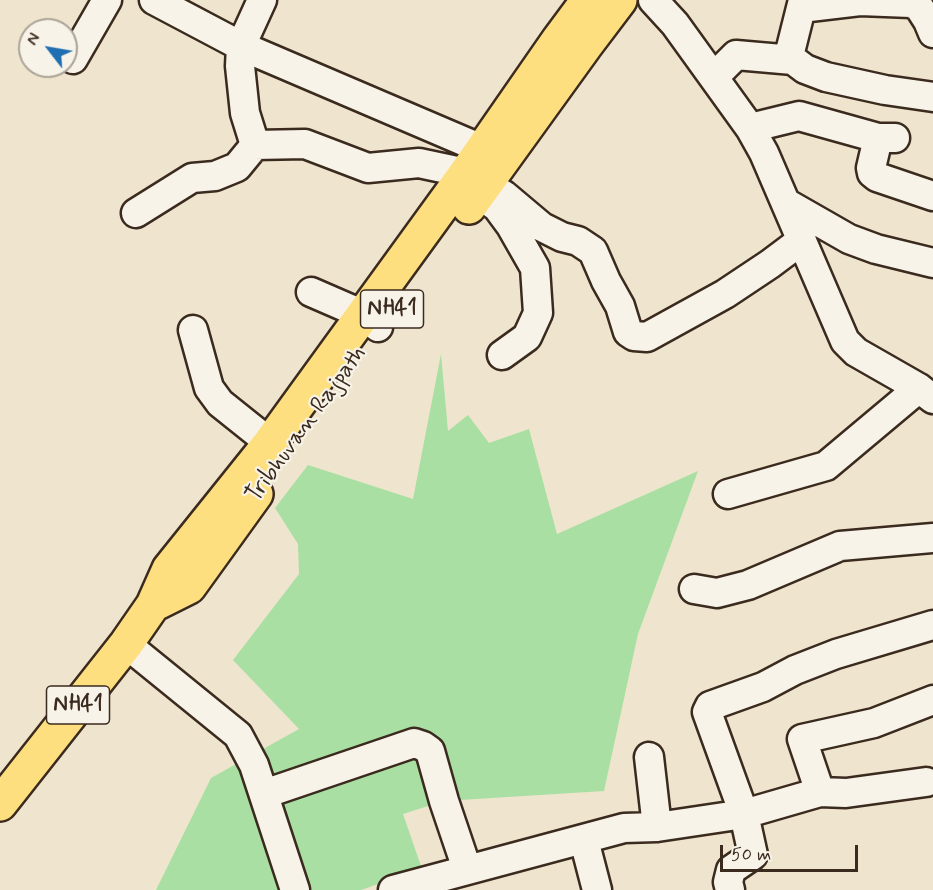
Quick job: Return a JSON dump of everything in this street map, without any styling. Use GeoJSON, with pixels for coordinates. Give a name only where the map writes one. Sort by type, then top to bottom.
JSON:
{"type":"FeatureCollection","features":[{"type":"Feature","properties":{"kind":"highway","name":"Tribhuvan Rajpath"},"geometry":{"type":"LineString","coordinates":[[483,172],[559,39],[588,0]]}},
{"type":"Feature","properties":{"kind":"highway","name":"Tribhuvan Rajpath"},"geometry":{"type":"LineString","coordinates":[[153,605],[189,587],[371,321],[483,172],[620,0]]}},
{"type":"Feature","properties":{"kind":"highway","name":"Tribhuvan Rajpath"},"geometry":{"type":"LineString","coordinates":[[0,804],[126,644],[153,605],[169,569],[371,321]]}},
{"type":"Feature","properties":{"kind":"street"},"geometry":{"type":"LineString","coordinates":[[78,50],[107,0]]}},
{"type":"Feature","properties":{"kind":"street"},"geometry":{"type":"LineString","coordinates":[[154,0],[483,172],[504,195],[542,227],[562,237],[578,241],[593,251],[620,306],[628,332],[634,336],[647,337],[725,294],[802,240]]}},
{"type":"Feature","properties":{"kind":"street"},"geometry":{"type":"LineString","coordinates":[[255,145],[245,113],[240,66],[241,46],[262,0]]}},
{"type":"Feature","properties":{"kind":"street"},"geometry":{"type":"LineString","coordinates":[[653,0],[675,24],[750,128],[765,153],[845,341],[856,352],[926,394],[826,466],[728,494]]}},
{"type":"Feature","properties":{"kind":"street"},"geometry":{"type":"LineString","coordinates":[[793,60],[790,52],[802,4],[860,1],[911,3],[919,7],[933,33]]}},
{"type":"Feature","properties":{"kind":"street"},"geometry":{"type":"LineString","coordinates":[[714,78],[736,55],[793,60],[805,69],[826,77],[885,90],[933,97]]}},
{"type":"Feature","properties":{"kind":"street"},"geometry":{"type":"LineString","coordinates":[[750,128],[799,116],[886,138],[871,168],[872,173],[877,177],[933,196]]}},
{"type":"Feature","properties":{"kind":"street"},"geometry":{"type":"LineString","coordinates":[[136,213],[192,178],[215,176],[237,167],[255,145],[305,144],[368,168],[419,163],[483,172]]}},
{"type":"Feature","properties":{"kind":"street"},"geometry":{"type":"LineString","coordinates":[[483,172],[497,207],[511,226],[535,268],[538,313],[527,337],[502,355]]}},
{"type":"Feature","properties":{"kind":"street"},"geometry":{"type":"LineString","coordinates":[[786,203],[849,239],[876,249],[933,263]]}},
{"type":"Feature","properties":{"kind":"street"},"geometry":{"type":"LineString","coordinates":[[311,291],[371,321]]}},
{"type":"Feature","properties":{"kind":"street"},"geometry":{"type":"LineString","coordinates":[[193,330],[209,388],[220,403],[270,443]]}},
{"type":"Feature","properties":{"kind":"street"},"geometry":{"type":"LineString","coordinates":[[694,589],[717,593],[748,585],[840,546],[933,538]]}},
{"type":"Feature","properties":{"kind":"street"},"geometry":{"type":"LineString","coordinates":[[730,890],[728,882],[730,870],[753,855],[744,814],[707,712],[710,706],[763,687],[795,670],[836,654],[933,626]]}},
{"type":"Feature","properties":{"kind":"street"},"geometry":{"type":"LineString","coordinates":[[126,644],[238,735],[254,765],[295,890]]}},
{"type":"Feature","properties":{"kind":"street"},"geometry":{"type":"LineString","coordinates":[[820,792],[802,739],[874,723],[933,700]]}},
{"type":"Feature","properties":{"kind":"street"},"geometry":{"type":"LineString","coordinates":[[264,794],[414,743],[423,746],[430,751],[467,869]]}},
{"type":"Feature","properties":{"kind":"street"},"geometry":{"type":"LineString","coordinates":[[650,757],[657,827]]}},
{"type":"Feature","properties":{"kind":"street"},"geometry":{"type":"LineString","coordinates":[[393,890],[624,828],[657,827],[744,814],[820,792],[846,793],[926,782]]}},
{"type":"Feature","properties":{"kind":"street"},"geometry":{"type":"LineString","coordinates":[[584,840],[597,890]]}},
{"type":"Feature","properties":{"kind":"green space"},"geometry":{"type":"Polygon","coordinates":[[[441,354],[448,431],[468,415],[489,443],[529,429],[557,534],[698,471],[638,634],[604,791],[444,801],[403,814],[422,869],[361,890],[156,890],[211,778],[299,729],[233,660],[299,574],[298,544],[275,508],[308,465],[413,499],[441,354]]]}}]}
